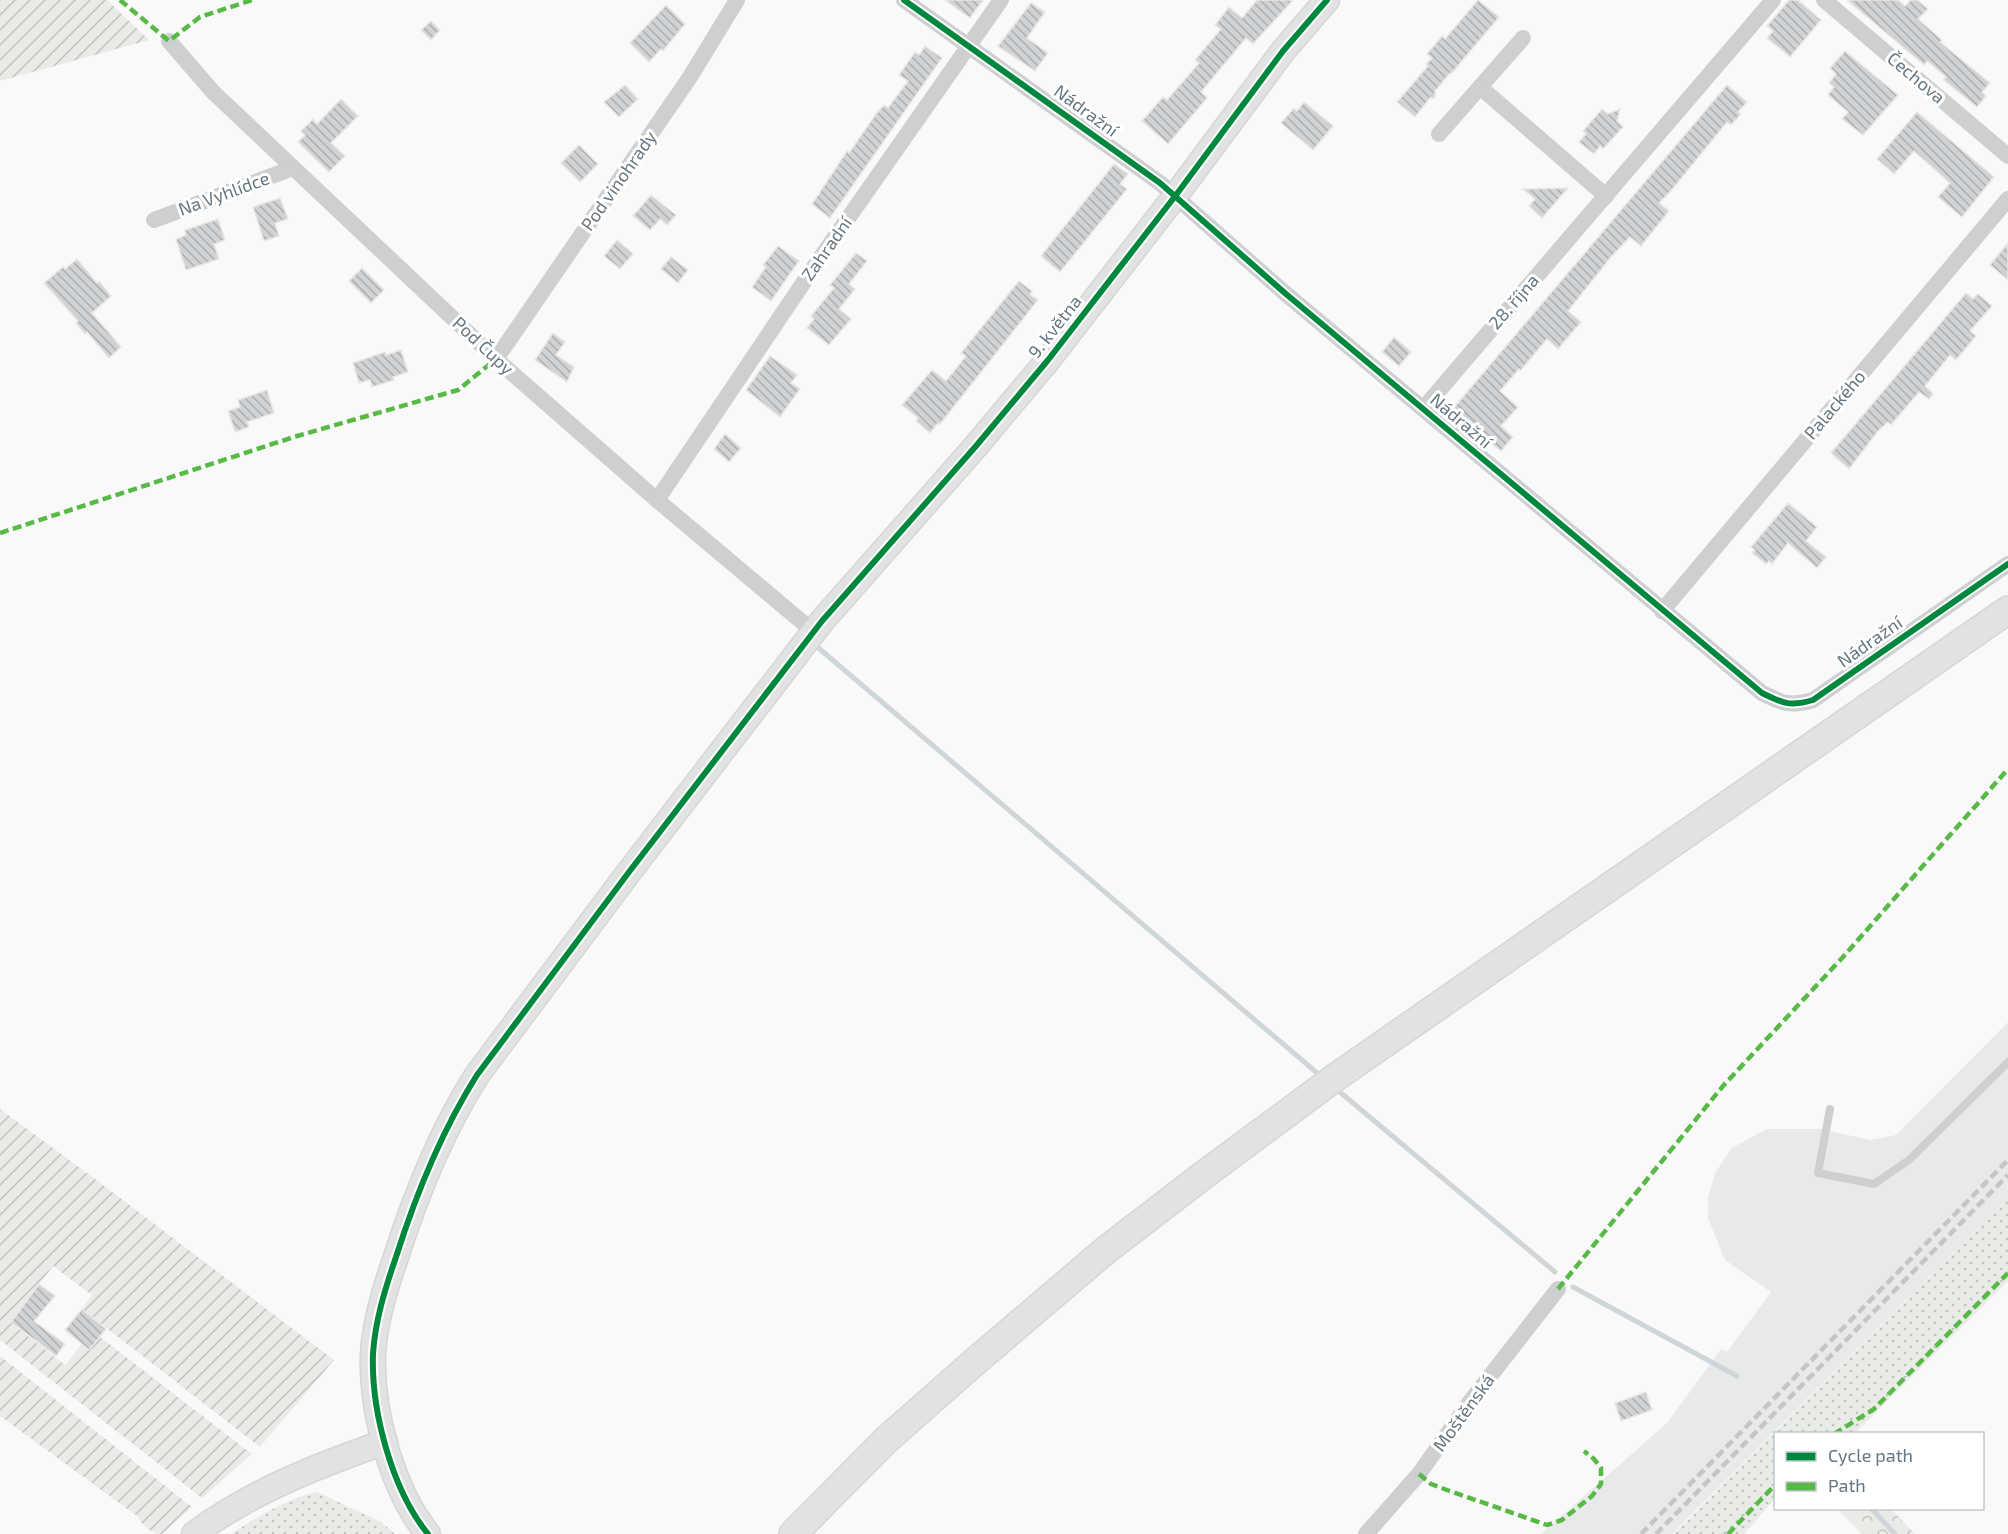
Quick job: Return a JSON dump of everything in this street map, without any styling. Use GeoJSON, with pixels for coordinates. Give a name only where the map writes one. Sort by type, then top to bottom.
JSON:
{"type":"FeatureCollection","features":[{"type":"Feature","properties":{"kind":"main road"},"geometry":{"type":"LineString","coordinates":[[793,1534],[886,1440],[1036,1308],[1107,1250],[1327,1084],[2008,610]]}},
{"type":"Feature","properties":{"kind":"street","name":"Pod vinohrady"},"geometry":{"type":"LineString","coordinates":[[496,359],[690,77],[737,0]]}},
{"type":"Feature","properties":{"kind":"street","name":"Nádražní"},"geometry":{"type":"LineString","coordinates":[[904,0],[1176,195],[1286,294],[1762,693],[1780,703],[1798,705],[1813,700],[2008,564]]}},
{"type":"Feature","properties":{"kind":"street","name":"Zahradní"},"geometry":{"type":"LineString","coordinates":[[657,500],[814,267],[1001,0]]}},
{"type":"Feature","properties":{"kind":"street","name":"9. května"},"geometry":{"type":"LineString","coordinates":[[428,1534],[398,1482],[385,1442],[374,1384],[373,1355],[376,1330],[388,1282],[404,1233],[451,1118],[484,1066],[791,661],[1020,395],[1079,322],[1283,51],[1327,0]]}},
{"type":"Feature","properties":{"kind":"street","name":"28. října"},"geometry":{"type":"LineString","coordinates":[[1423,409],[1773,0]]}},
{"type":"Feature","properties":{"kind":"street","name":"Čechova"},"geometry":{"type":"LineString","coordinates":[[1824,0],[2008,156]]}},
{"type":"Feature","properties":{"kind":"street"},"geometry":{"type":"LineString","coordinates":[[1439,134],[1523,38]]}},
{"type":"Feature","properties":{"kind":"street","name":"Pod Čupy"},"geometry":{"type":"LineString","coordinates":[[169,41],[213,92],[496,359],[657,500],[814,632]]}},
{"type":"Feature","properties":{"kind":"street"},"geometry":{"type":"LineString","coordinates":[[1480,87],[1606,196]]}},
{"type":"Feature","properties":{"kind":"street","name":"Na Vyhlídce"},"geometry":{"type":"LineString","coordinates":[[154,220],[293,168]]}},
{"type":"Feature","properties":{"kind":"street","name":"Palackého"},"geometry":{"type":"LineString","coordinates":[[1662,610],[2008,200]]}},
{"type":"Feature","properties":{"kind":"street","name":"Moštěnská"},"geometry":{"type":"LineString","coordinates":[[1366,1534],[1419,1474],[1469,1404],[1558,1289]]}},
{"type":"Feature","properties":{"kind":"street"},"geometry":{"type":"LineString","coordinates":[[194,1534],[215,1518],[270,1486],[385,1442]]}},
{"type":"Feature","properties":{"kind":"lane"},"geometry":{"type":"LineString","coordinates":[[1830,1109],[1818,1173],[1874,1184],[1909,1160],[2008,1062]]}},
{"type":"Feature","properties":{"kind":"shaded area"},"geometry":{"type":"Polygon","coordinates":[[[2008,1022],[2008,1198],[1672,1534],[1541,1534],[1667,1423],[1721,1349],[1727,1352],[1771,1292],[1725,1260],[1708,1218],[1708,1198],[1715,1173],[1732,1148],[1767,1129],[1821,1129],[1870,1140],[1896,1135],[2008,1022]]]}},
{"type":"Feature","properties":{"kind":"green space"},"geometry":{"type":"Polygon","coordinates":[[[0,0],[107,0],[149,40],[0,81],[0,0]]]}},
{"type":"Feature","properties":{"kind":"green space"},"geometry":{"type":"Polygon","coordinates":[[[0,1109],[334,1360],[260,1447],[82,1309],[92,1295],[53,1266],[10,1322],[65,1365],[82,1344],[90,1350],[100,1337],[252,1454],[202,1498],[0,1340],[0,1109]]]}},
{"type":"Feature","properties":{"kind":"green space"},"geometry":{"type":"Polygon","coordinates":[[[2008,1198],[2008,1281],[1856,1432],[1775,1432],[2008,1198]]]}},
{"type":"Feature","properties":{"kind":"green space"},"geometry":{"type":"Polygon","coordinates":[[[0,1356],[192,1507],[162,1534],[151,1531],[137,1516],[0,1416],[0,1356]]]}},
{"type":"Feature","properties":{"kind":"green space"},"geometry":{"type":"Polygon","coordinates":[[[1774,1433],[1774,1500],[1744,1534],[1674,1534],[1774,1433]]]}},
{"type":"Feature","properties":{"kind":"green space"},"geometry":{"type":"Polygon","coordinates":[[[317,1492],[381,1522],[395,1534],[231,1534],[283,1504],[317,1492]]]}},
{"type":"Feature","properties":{"kind":"green space"},"geometry":{"type":"Polygon","coordinates":[[[1838,1510],[1892,1510],[1915,1534],[1862,1534],[1838,1510]]]}},
{"type":"Feature","properties":{"kind":"building"},"geometry":{"type":"Polygon","coordinates":[[[945,0],[983,0],[970,18],[945,0]]]}},
{"type":"Feature","properties":{"kind":"building"},"geometry":{"type":"Polygon","coordinates":[[[1257,0],[1293,0],[1253,44],[1246,38],[1201,92],[1207,98],[1168,144],[1142,121],[1163,97],[1167,100],[1199,63],[1195,60],[1221,29],[1215,25],[1229,7],[1242,18],[1257,0]]]}},
{"type":"Feature","properties":{"kind":"building"},"geometry":{"type":"Polygon","coordinates":[[[1478,0],[1499,17],[1435,91],[1435,98],[1430,98],[1415,117],[1397,102],[1428,66],[1426,64],[1432,58],[1427,54],[1442,36],[1445,39],[1478,0]]]}},
{"type":"Feature","properties":{"kind":"building"},"geometry":{"type":"Polygon","coordinates":[[[1789,0],[1798,0],[1821,20],[1790,57],[1767,38],[1773,31],[1767,26],[1789,0]]]}},
{"type":"Feature","properties":{"kind":"building"},"geometry":{"type":"Polygon","coordinates":[[[1847,0],[1898,0],[1905,6],[1911,0],[1917,0],[1928,9],[1918,19],[1942,40],[1940,42],[1990,83],[1982,92],[1986,96],[1977,107],[1944,80],[1946,77],[1927,61],[1924,65],[1847,0]]]}},
{"type":"Feature","properties":{"kind":"building"},"geometry":{"type":"Polygon","coordinates":[[[1031,3],[1045,12],[1027,38],[1048,53],[1035,71],[998,46],[1031,3]]]}},
{"type":"Feature","properties":{"kind":"building"},"geometry":{"type":"Polygon","coordinates":[[[666,5],[685,24],[663,51],[661,49],[649,62],[630,43],[666,5]]]}},
{"type":"Feature","properties":{"kind":"building"},"geometry":{"type":"Polygon","coordinates":[[[431,21],[440,30],[431,40],[421,30],[431,21]]]}},
{"type":"Feature","properties":{"kind":"building"},"geometry":{"type":"Polygon","coordinates":[[[925,46],[942,58],[830,218],[812,204],[847,151],[849,153],[876,114],[884,105],[888,108],[908,81],[899,75],[915,52],[919,55],[925,46]]]}},
{"type":"Feature","properties":{"kind":"building"},"geometry":{"type":"Polygon","coordinates":[[[1845,51],[1898,95],[1863,135],[1842,119],[1848,112],[1828,95],[1834,87],[1829,83],[1836,74],[1830,68],[1845,51]]]}},
{"type":"Feature","properties":{"kind":"building"},"geometry":{"type":"Polygon","coordinates":[[[625,85],[638,99],[619,117],[604,102],[625,85]]]}},
{"type":"Feature","properties":{"kind":"building"},"geometry":{"type":"Polygon","coordinates":[[[1727,85],[1747,102],[1738,112],[1741,114],[1731,125],[1727,122],[1659,203],[1669,211],[1641,246],[1630,237],[1568,311],[1581,322],[1558,349],[1547,339],[1500,391],[1518,407],[1501,426],[1513,437],[1501,451],[1451,411],[1727,85]]]}},
{"type":"Feature","properties":{"kind":"building"},"geometry":{"type":"Polygon","coordinates":[[[341,99],[358,116],[331,143],[345,156],[329,172],[298,142],[305,135],[301,131],[313,119],[317,124],[341,99]]]}},
{"type":"Feature","properties":{"kind":"building"},"geometry":{"type":"Polygon","coordinates":[[[1304,102],[1333,126],[1313,150],[1281,123],[1294,108],[1297,111],[1304,102]]]}},
{"type":"Feature","properties":{"kind":"building"},"geometry":{"type":"Polygon","coordinates":[[[1602,109],[1608,114],[1620,109],[1617,121],[1623,127],[1603,149],[1600,146],[1594,154],[1579,142],[1586,134],[1583,131],[1602,109]]]}},
{"type":"Feature","properties":{"kind":"building"},"geometry":{"type":"Polygon","coordinates":[[[1917,112],[1994,177],[1962,217],[1938,197],[1950,183],[1914,151],[1894,174],[1877,159],[1917,112]]]}},
{"type":"Feature","properties":{"kind":"building"},"geometry":{"type":"Polygon","coordinates":[[[579,145],[598,164],[580,182],[561,163],[579,145]]]}},
{"type":"Feature","properties":{"kind":"building"},"geometry":{"type":"Polygon","coordinates":[[[1114,164],[1128,174],[1120,184],[1127,189],[1060,272],[1041,256],[1114,164]]]}},
{"type":"Feature","properties":{"kind":"building"},"geometry":{"type":"Polygon","coordinates":[[[1568,188],[1542,218],[1529,206],[1535,199],[1523,189],[1568,188]]]}},
{"type":"Feature","properties":{"kind":"building"},"geometry":{"type":"Polygon","coordinates":[[[651,195],[676,215],[667,225],[660,219],[650,230],[633,216],[651,195]]]}},
{"type":"Feature","properties":{"kind":"building"},"geometry":{"type":"Polygon","coordinates":[[[280,198],[288,219],[275,223],[279,236],[264,241],[253,207],[280,198]]]}},
{"type":"Feature","properties":{"kind":"building"},"geometry":{"type":"Polygon","coordinates":[[[218,219],[225,240],[214,244],[219,259],[186,270],[176,239],[186,235],[185,230],[218,219]]]}},
{"type":"Feature","properties":{"kind":"building"},"geometry":{"type":"Polygon","coordinates":[[[617,240],[633,254],[620,269],[604,256],[617,240]]]}},
{"type":"Feature","properties":{"kind":"building"},"geometry":{"type":"Polygon","coordinates":[[[2008,243],[2008,280],[1990,265],[2008,243]]]}},
{"type":"Feature","properties":{"kind":"building"},"geometry":{"type":"Polygon","coordinates":[[[778,246],[799,261],[771,301],[752,287],[766,267],[763,265],[778,246]]]}},
{"type":"Feature","properties":{"kind":"building"},"geometry":{"type":"Polygon","coordinates":[[[856,253],[867,261],[849,284],[855,289],[839,309],[851,319],[829,345],[807,328],[814,319],[811,316],[834,288],[830,285],[856,253]]]}},
{"type":"Feature","properties":{"kind":"building"},"geometry":{"type":"Polygon","coordinates":[[[671,257],[688,270],[678,283],[661,269],[671,257]]]}},
{"type":"Feature","properties":{"kind":"building"},"geometry":{"type":"Polygon","coordinates":[[[77,259],[111,296],[92,313],[121,347],[109,358],[87,332],[85,334],[76,323],[78,321],[44,283],[77,259]]]}},
{"type":"Feature","properties":{"kind":"building"},"geometry":{"type":"Polygon","coordinates":[[[362,268],[384,290],[371,303],[349,281],[362,268]]]}},
{"type":"Feature","properties":{"kind":"building"},"geometry":{"type":"Polygon","coordinates":[[[1019,281],[1032,291],[1030,294],[1038,300],[940,424],[938,423],[930,433],[916,421],[918,418],[902,405],[932,370],[946,381],[966,356],[961,353],[1019,281]]]}},
{"type":"Feature","properties":{"kind":"building"},"geometry":{"type":"Polygon","coordinates":[[[1966,293],[1973,299],[1978,294],[1992,306],[1970,331],[1976,336],[1956,360],[1950,355],[1925,386],[1933,394],[1929,399],[1919,392],[1891,425],[1888,422],[1878,431],[1849,469],[1831,453],[1966,293]]]}},
{"type":"Feature","properties":{"kind":"building"},"geometry":{"type":"Polygon","coordinates":[[[553,333],[565,342],[556,355],[574,367],[567,382],[535,360],[553,333]]]}},
{"type":"Feature","properties":{"kind":"building"},"geometry":{"type":"Polygon","coordinates":[[[1394,337],[1411,352],[1399,366],[1382,352],[1394,337]]]}},
{"type":"Feature","properties":{"kind":"building"},"geometry":{"type":"Polygon","coordinates":[[[401,350],[408,372],[393,377],[394,380],[372,387],[370,380],[359,383],[353,363],[385,352],[386,355],[401,350]]]}},
{"type":"Feature","properties":{"kind":"building"},"geometry":{"type":"Polygon","coordinates":[[[770,356],[797,375],[791,383],[800,389],[780,417],[746,390],[770,356]]]}},
{"type":"Feature","properties":{"kind":"building"},"geometry":{"type":"Polygon","coordinates":[[[267,390],[274,413],[247,422],[249,427],[235,432],[228,411],[240,407],[238,400],[267,390]]]}},
{"type":"Feature","properties":{"kind":"building"},"geometry":{"type":"Polygon","coordinates":[[[725,434],[741,448],[729,462],[714,449],[725,434]]]}},
{"type":"Feature","properties":{"kind":"building"},"geometry":{"type":"Polygon","coordinates":[[[1788,503],[1817,527],[1806,541],[1826,557],[1817,568],[1788,543],[1772,564],[1769,561],[1766,564],[1752,553],[1755,550],[1751,547],[1788,503]]]}},
{"type":"Feature","properties":{"kind":"building"},"geometry":{"type":"Polygon","coordinates":[[[39,1284],[55,1296],[34,1321],[65,1344],[56,1356],[11,1322],[39,1284]]]}},
{"type":"Feature","properties":{"kind":"building"},"geometry":{"type":"Polygon","coordinates":[[[82,1309],[106,1329],[89,1350],[65,1330],[82,1309]]]}},
{"type":"Feature","properties":{"kind":"building"},"geometry":{"type":"Polygon","coordinates":[[[1646,1392],[1652,1410],[1621,1421],[1615,1403],[1646,1392]]]}},
{"type":"Feature","properties":{"kind":"waterway"},"geometry":{"type":"LineString","coordinates":[[815,645],[1323,1078]]}},
{"type":"Feature","properties":{"kind":"waterway"},"geometry":{"type":"LineString","coordinates":[[1335,1088],[1555,1272]]}},
{"type":"Feature","properties":{"kind":"waterway"},"geometry":{"type":"LineString","coordinates":[[1573,1287],[1737,1376]]}},
{"type":"Feature","properties":{"kind":"waterway"},"geometry":{"type":"LineString","coordinates":[[1873,1510],[1895,1534]]}},
{"type":"Feature","properties":{"kind":"railway"},"geometry":{"type":"LineString","coordinates":[[1641,1534],[2008,1160]]}},
{"type":"Feature","properties":{"kind":"railway"},"geometry":{"type":"LineString","coordinates":[[1656,1534],[2008,1175]]}},
{"type":"Feature","properties":{"kind":"marked path"},"geometry":{"type":"LineString","coordinates":[[120,0],[169,41],[200,17],[252,0]]}},
{"type":"Feature","properties":{"kind":"marked path"},"geometry":{"type":"LineString","coordinates":[[0,533],[297,436],[458,390],[496,359]]}},
{"type":"Feature","properties":{"kind":"marked path"},"geometry":{"type":"LineString","coordinates":[[1558,1289],[1723,1086],[1843,957],[2008,769]]}},
{"type":"Feature","properties":{"kind":"marked path"},"geometry":{"type":"LineString","coordinates":[[1837,1432],[1874,1409],[2008,1273]]}},
{"type":"Feature","properties":{"kind":"marked path"},"geometry":{"type":"LineString","coordinates":[[1419,1474],[1431,1484],[1547,1525],[1562,1520],[1592,1496],[1601,1484],[1601,1468],[1584,1451]]}},
{"type":"Feature","properties":{"kind":"marked path"},"geometry":{"type":"LineString","coordinates":[[1728,1534],[1774,1486]]}},
{"type":"Feature","properties":{"kind":"cycle path"},"geometry":{"type":"LineString","coordinates":[[904,0],[1160,183],[1286,294],[1762,693],[1786,703],[1813,700],[2008,564]]}},
{"type":"Feature","properties":{"kind":"cycle path"},"geometry":{"type":"LineString","coordinates":[[428,1534],[404,1495],[386,1449],[376,1400],[373,1354],[381,1305],[404,1233],[430,1164],[464,1097],[477,1075],[629,872],[822,621],[976,446],[1048,360],[1176,195],[1283,51],[1327,0]]}}]}
